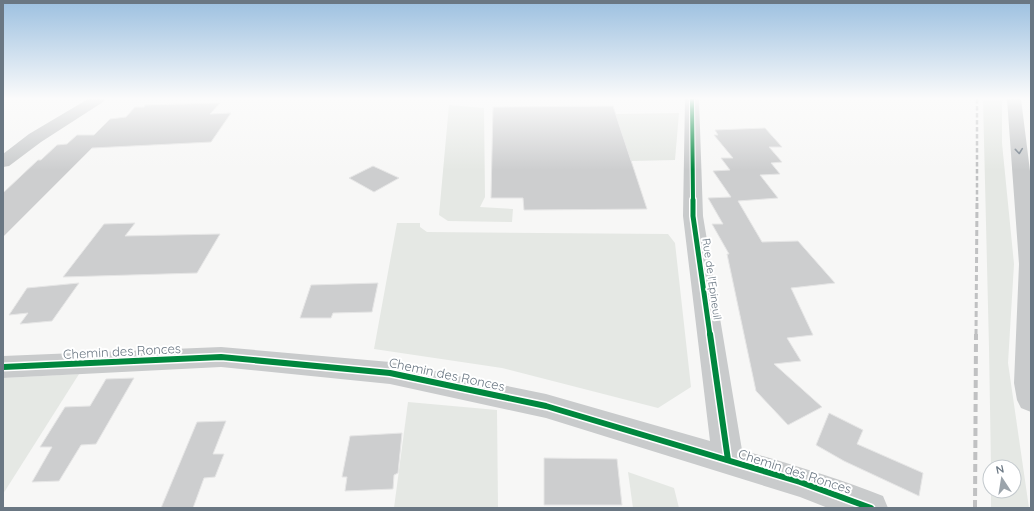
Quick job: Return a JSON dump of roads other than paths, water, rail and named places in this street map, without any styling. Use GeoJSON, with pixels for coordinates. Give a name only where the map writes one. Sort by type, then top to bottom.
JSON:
{"type":"FeatureCollection","features":[{"type":"Feature","properties":{"kind":"street"},"geometry":{"type":"LineString","coordinates":[[3,162],[35,138],[59,123]]}},
{"type":"Feature","properties":{"kind":"street","name":"Rue de l'Epineuil"},"geometry":{"type":"LineString","coordinates":[[692,123],[692,216],[728,460]]}},
{"type":"Feature","properties":{"kind":"street"},"geometry":{"type":"LineString","coordinates":[[1016,123],[1030,264],[1028,383],[1031,400]]}},
{"type":"Feature","properties":{"kind":"street","name":"Chemin des Ronces"},"geometry":{"type":"LineString","coordinates":[[3,367],[221,357],[390,373],[546,406],[800,482],[871,508]]}},
{"type":"Feature","properties":{"kind":"railway"},"geometry":{"type":"LineString","coordinates":[[977,123],[977,200]]}},
{"type":"Feature","properties":{"kind":"railway"},"geometry":{"type":"LineString","coordinates":[[976,335],[977,200]]}},
{"type":"Feature","properties":{"kind":"railway"},"geometry":{"type":"LineString","coordinates":[[975,508],[976,334]]}}]}
